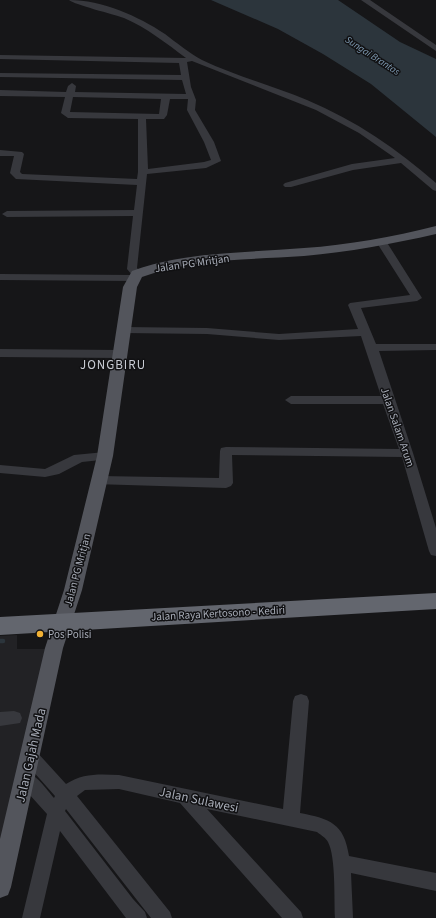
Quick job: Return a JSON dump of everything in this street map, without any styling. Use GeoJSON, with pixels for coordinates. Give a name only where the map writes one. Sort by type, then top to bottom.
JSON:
{"type":"FeatureCollection","features":[{"type":"Feature","properties":{"kind":"highway","name":"Jalan Raya Kertosono - Kediri"},"geometry":{"type":"LineString","coordinates":[[0,626],[436,601]]}},
{"type":"Feature","properties":{"kind":"main road"},"geometry":{"type":"LineString","coordinates":[[419,234],[436,227]]}},
{"type":"Feature","properties":{"kind":"main road","name":"Jalan PG Mritjan"},"geometry":{"type":"LineString","coordinates":[[62,622],[73,590],[105,456],[130,287],[135,276],[159,266],[193,260],[306,252],[382,243],[419,234],[436,232]]}},
{"type":"Feature","properties":{"kind":"main road","name":"Jalan Gajah Mada"},"geometry":{"type":"LineString","coordinates":[[0,887],[29,755],[62,622]]}},
{"type":"Feature","properties":{"kind":"street"},"geometry":{"type":"LineString","coordinates":[[73,0],[108,8],[129,17],[157,32],[192,58],[334,115],[382,143],[436,188]]}},
{"type":"Feature","properties":{"kind":"street"},"geometry":{"type":"LineString","coordinates":[[365,0],[422,41],[436,49]]}},
{"type":"Feature","properties":{"kind":"street"},"geometry":{"type":"LineString","coordinates":[[1,55],[85,59],[183,61],[192,58]]}},
{"type":"Feature","properties":{"kind":"street"},"geometry":{"type":"LineString","coordinates":[[85,59],[70,94],[66,114],[121,106],[142,86],[186,78]]}},
{"type":"Feature","properties":{"kind":"street"},"geometry":{"type":"LineString","coordinates":[[132,77],[134,60]]}},
{"type":"Feature","properties":{"kind":"street"},"geometry":{"type":"LineString","coordinates":[[143,172],[206,166],[216,161],[216,157],[209,142],[192,110],[192,100],[190,97],[183,61]]}},
{"type":"Feature","properties":{"kind":"street"},"geometry":{"type":"LineString","coordinates":[[0,75],[77,76],[121,106],[142,117],[159,117],[163,115],[166,96]]}},
{"type":"Feature","properties":{"kind":"street"},"geometry":{"type":"LineString","coordinates":[[0,93],[70,94],[90,86],[132,77]]}},
{"type":"Feature","properties":{"kind":"street"},"geometry":{"type":"LineString","coordinates":[[132,77],[142,86],[166,96],[190,97]]}},
{"type":"Feature","properties":{"kind":"street"},"geometry":{"type":"LineString","coordinates":[[0,277],[135,276],[132,269],[137,213],[143,172],[142,117]]}},
{"type":"Feature","properties":{"kind":"street"},"geometry":{"type":"LineString","coordinates":[[0,154],[18,154],[15,173],[19,177],[141,182]]}},
{"type":"Feature","properties":{"kind":"street"},"geometry":{"type":"LineString","coordinates":[[288,185],[352,167],[404,160]]}},
{"type":"Feature","properties":{"kind":"street"},"geometry":{"type":"LineString","coordinates":[[7,214],[137,213]]}},
{"type":"Feature","properties":{"kind":"street","name":"Jalan Salam Arum"},"geometry":{"type":"LineString","coordinates":[[382,243],[417,298],[354,305],[372,348],[388,400],[408,453],[436,551]]}},
{"type":"Feature","properties":{"kind":"street"},"geometry":{"type":"LineString","coordinates":[[124,330],[207,331],[279,337],[365,332]]}},
{"type":"Feature","properties":{"kind":"street"},"geometry":{"type":"LineString","coordinates":[[372,348],[436,347]]}},
{"type":"Feature","properties":{"kind":"street"},"geometry":{"type":"LineString","coordinates":[[0,353],[120,354]]}},
{"type":"Feature","properties":{"kind":"street"},"geometry":{"type":"LineString","coordinates":[[291,400],[388,400]]}},
{"type":"Feature","properties":{"kind":"street"},"geometry":{"type":"LineString","coordinates":[[99,481],[226,483],[226,451],[408,453]]}},
{"type":"Feature","properties":{"kind":"street"},"geometry":{"type":"LineString","coordinates":[[0,469],[45,473],[54,471],[80,458],[105,456]]}},
{"type":"Feature","properties":{"kind":"street"},"geometry":{"type":"LineString","coordinates":[[290,818],[301,701]]}},
{"type":"Feature","properties":{"kind":"street"},"geometry":{"type":"LineString","coordinates":[[29,755],[49,779],[65,794],[163,918]]}},
{"type":"Feature","properties":{"kind":"street"},"geometry":{"type":"LineString","coordinates":[[25,778],[56,812],[131,915],[146,897]]}},
{"type":"Feature","properties":{"kind":"street","name":"Jalan Sulawesi"},"geometry":{"type":"LineString","coordinates":[[65,794],[82,783],[100,781],[119,782],[290,818],[330,829],[338,840],[341,863],[344,918]]}},
{"type":"Feature","properties":{"kind":"street"},"geometry":{"type":"LineString","coordinates":[[32,918],[56,812],[65,794]]}},
{"type":"Feature","properties":{"kind":"street"},"geometry":{"type":"LineString","coordinates":[[184,796],[294,918]]}},
{"type":"Feature","properties":{"kind":"street"},"geometry":{"type":"LineString","coordinates":[[341,863],[436,882]]}},
{"type":"Feature","properties":{"kind":"shaded area"},"geometry":{"type":"Polygon","coordinates":[[[17,635],[17,649],[51,649],[0,845],[0,636],[17,635]]]}},
{"type":"Feature","properties":{"kind":"water","name":"Sungai Brantas"},"geometry":{"type":"Polygon","coordinates":[[[211,0],[338,0],[400,42],[436,59],[436,137],[371,84],[323,54],[278,29],[211,0]]]}},
{"type":"Feature","properties":{"kind":"place","name":"Pos Polisi"},"geometry":{"type":"Point","coordinates":[40,634]}},
{"type":"Feature","properties":{"kind":"district","name":"JONGBIRU"},"geometry":{"type":"Point","coordinates":[113,364]}}]}
